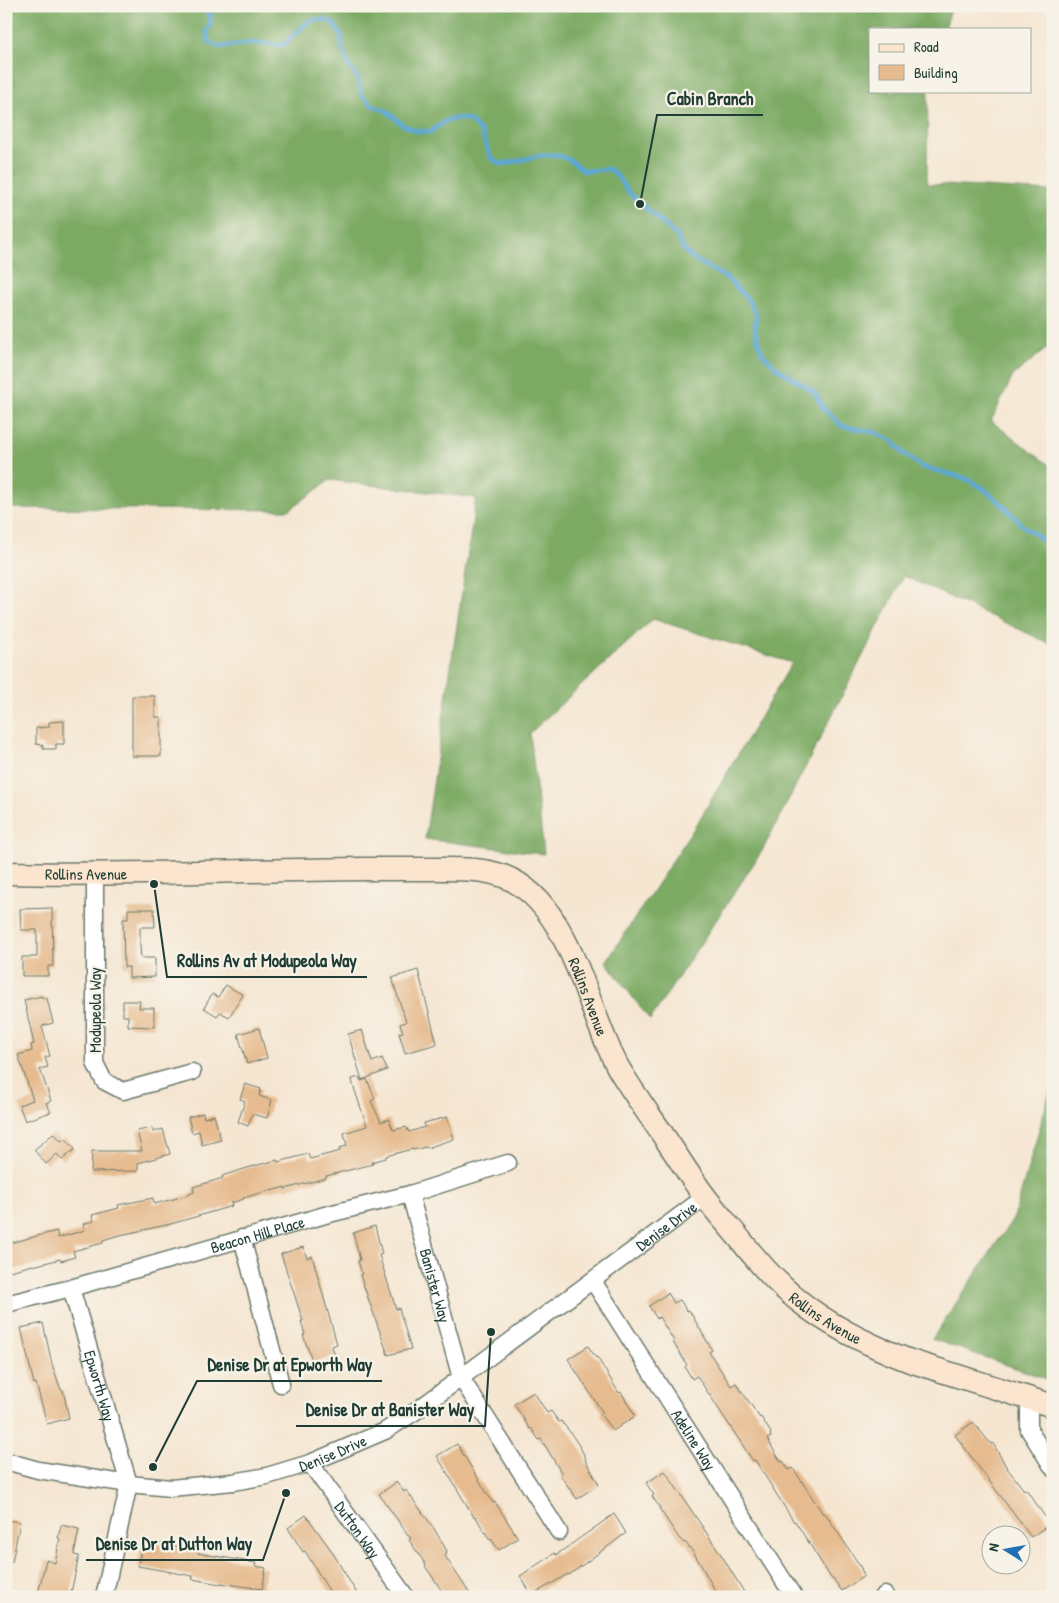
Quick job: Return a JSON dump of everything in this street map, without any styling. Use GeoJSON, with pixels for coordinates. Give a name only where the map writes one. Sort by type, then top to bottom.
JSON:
{"type":"FeatureCollection","features":[{"type":"Feature","properties":{"kind":"street","name":"Rollins Avenue"},"geometry":{"type":"LineString","coordinates":[[6,873],[95,874],[284,869],[449,869],[486,872],[510,879],[524,886],[535,896],[556,923],[619,1068],[705,1197],[761,1266],[782,1287],[818,1316],[889,1353],[1046,1402]]}},
{"type":"Feature","properties":{"kind":"street","name":"Modupeola Way"},"geometry":{"type":"LineString","coordinates":[[95,874],[95,1063],[104,1081],[123,1090],[192,1072]]}},
{"type":"Feature","properties":{"kind":"street","name":"Beacon Hill Place"},"geometry":{"type":"LineString","coordinates":[[6,1304],[71,1288],[324,1215],[410,1194],[508,1163]]}},
{"type":"Feature","properties":{"kind":"street","name":"Banister Way"},"geometry":{"type":"LineString","coordinates":[[410,1194],[461,1378],[559,1532]]}},
{"type":"Feature","properties":{"kind":"street","name":"Denise Drive"},"geometry":{"type":"LineString","coordinates":[[6,1462],[38,1470],[129,1484],[171,1488],[233,1482],[267,1476],[310,1463],[385,1431],[416,1411],[705,1197]]}},
{"type":"Feature","properties":{"kind":"street"},"geometry":{"type":"LineString","coordinates":[[242,1238],[281,1384]]}},
{"type":"Feature","properties":{"kind":"street","name":"Adeline Way"},"geometry":{"type":"LineString","coordinates":[[593,1281],[794,1597]]}},
{"type":"Feature","properties":{"kind":"street","name":"Epworth Way"},"geometry":{"type":"LineString","coordinates":[[71,1288],[129,1484]]}},
{"type":"Feature","properties":{"kind":"street"},"geometry":{"type":"LineString","coordinates":[[1046,1402],[1028,1430],[1053,1468]]}},
{"type":"Feature","properties":{"kind":"street","name":"Dutton Way"},"geometry":{"type":"LineString","coordinates":[[310,1463],[406,1597]]}},
{"type":"Feature","properties":{"kind":"street"},"geometry":{"type":"LineString","coordinates":[[108,1596],[129,1484]]}},
{"type":"Feature","properties":{"kind":"green space"},"geometry":{"type":"Polygon","coordinates":[[[6,6],[956,6],[950,12],[945,28],[869,28],[869,92],[928,92],[927,184],[1053,191],[1053,343],[1013,376],[991,421],[1053,468],[1053,645],[904,576],[762,851],[650,1020],[606,962],[698,822],[792,663],[653,619],[530,733],[544,854],[425,839],[476,498],[330,480],[289,510],[6,508],[6,6]]]}},
{"type":"Feature","properties":{"kind":"green space"},"geometry":{"type":"Polygon","coordinates":[[[1053,1081],[1053,1376],[1050,1380],[932,1339],[1014,1217],[1053,1081]]]}},
{"type":"Feature","properties":{"kind":"building"},"geometry":{"type":"Polygon","coordinates":[[[132,696],[155,696],[155,717],[161,717],[161,756],[132,756],[132,696]]]}},
{"type":"Feature","properties":{"kind":"building"},"geometry":{"type":"Polygon","coordinates":[[[64,721],[64,744],[56,744],[56,749],[43,749],[43,745],[36,744],[36,728],[49,727],[49,722],[64,721]]]}},
{"type":"Feature","properties":{"kind":"building"},"geometry":{"type":"Polygon","coordinates":[[[52,908],[53,966],[48,966],[48,976],[22,976],[22,957],[37,957],[37,930],[21,930],[20,909],[52,908]]]}},
{"type":"Feature","properties":{"kind":"building"},"geometry":{"type":"Polygon","coordinates":[[[128,909],[154,909],[155,927],[140,927],[140,946],[141,958],[155,958],[155,977],[129,978],[129,967],[124,967],[123,919],[128,919],[128,909]]]}},
{"type":"Feature","properties":{"kind":"building"},"geometry":{"type":"Polygon","coordinates":[[[418,970],[437,1044],[405,1053],[399,1033],[403,1032],[400,1024],[406,1022],[392,978],[418,970]]]}},
{"type":"Feature","properties":{"kind":"building"},"geometry":{"type":"Polygon","coordinates":[[[226,985],[243,995],[229,1017],[220,1012],[217,1016],[204,1008],[212,994],[218,997],[226,985]]]}},
{"type":"Feature","properties":{"kind":"building"},"geometry":{"type":"Polygon","coordinates":[[[42,996],[42,998],[47,998],[53,1023],[42,1026],[50,1056],[45,1057],[48,1067],[40,1069],[51,1101],[46,1103],[51,1112],[25,1121],[19,1105],[33,1100],[18,1055],[32,1051],[31,1045],[34,1044],[24,1000],[42,996]]]}},
{"type":"Feature","properties":{"kind":"building"},"geometry":{"type":"Polygon","coordinates":[[[123,1001],[140,1001],[139,1008],[154,1008],[154,1027],[128,1026],[128,1016],[123,1016],[123,1001]]]}},
{"type":"Feature","properties":{"kind":"building"},"geometry":{"type":"Polygon","coordinates":[[[259,1028],[267,1058],[247,1064],[238,1034],[259,1028]]]}},
{"type":"Feature","properties":{"kind":"building"},"geometry":{"type":"Polygon","coordinates":[[[362,1030],[372,1062],[382,1058],[387,1070],[362,1080],[348,1034],[362,1030]]]}},
{"type":"Feature","properties":{"kind":"building"},"geometry":{"type":"Polygon","coordinates":[[[359,1077],[361,1081],[367,1079],[375,1099],[371,1101],[381,1122],[389,1119],[393,1130],[406,1127],[409,1132],[425,1127],[424,1123],[447,1117],[454,1139],[427,1148],[412,1149],[386,1156],[386,1158],[372,1162],[373,1164],[326,1176],[326,1178],[243,1198],[231,1203],[232,1206],[171,1224],[103,1240],[103,1243],[73,1251],[75,1257],[6,1272],[6,1244],[57,1231],[58,1238],[85,1230],[83,1224],[94,1221],[92,1215],[119,1208],[118,1205],[153,1198],[154,1204],[185,1196],[194,1192],[193,1187],[247,1168],[308,1154],[310,1159],[340,1151],[339,1148],[347,1146],[344,1133],[367,1126],[352,1079],[359,1077]]]}},
{"type":"Feature","properties":{"kind":"building"},"geometry":{"type":"Polygon","coordinates":[[[245,1084],[261,1089],[259,1096],[272,1100],[267,1118],[252,1114],[248,1126],[238,1122],[245,1101],[240,1099],[245,1084]]]}},
{"type":"Feature","properties":{"kind":"building"},"geometry":{"type":"Polygon","coordinates":[[[203,1113],[204,1118],[214,1115],[221,1140],[202,1145],[199,1131],[192,1133],[188,1117],[203,1113]]]}},
{"type":"Feature","properties":{"kind":"building"},"geometry":{"type":"Polygon","coordinates":[[[152,1128],[153,1132],[163,1129],[170,1154],[138,1163],[138,1171],[91,1172],[92,1151],[142,1151],[137,1131],[152,1128]]]}},
{"type":"Feature","properties":{"kind":"building"},"geometry":{"type":"Polygon","coordinates":[[[54,1133],[61,1141],[65,1138],[75,1149],[62,1160],[57,1154],[46,1164],[34,1150],[54,1133]]]}},
{"type":"Feature","properties":{"kind":"building"},"geometry":{"type":"Polygon","coordinates":[[[375,1226],[382,1254],[379,1255],[396,1309],[399,1308],[411,1349],[388,1355],[360,1275],[362,1274],[358,1261],[360,1260],[353,1233],[375,1226]]]}},
{"type":"Feature","properties":{"kind":"building"},"geometry":{"type":"Polygon","coordinates":[[[303,1247],[307,1258],[312,1256],[337,1344],[332,1346],[335,1356],[313,1363],[303,1335],[305,1335],[301,1321],[303,1321],[281,1254],[303,1247]]]}},
{"type":"Feature","properties":{"kind":"building"},"geometry":{"type":"Polygon","coordinates":[[[668,1293],[674,1303],[680,1300],[687,1311],[689,1310],[712,1350],[709,1352],[731,1386],[736,1383],[771,1433],[771,1437],[767,1439],[781,1462],[783,1461],[789,1470],[793,1468],[860,1566],[864,1576],[842,1591],[831,1578],[755,1460],[753,1461],[697,1376],[692,1379],[674,1341],[659,1317],[657,1319],[649,1306],[668,1293]]]}},
{"type":"Feature","properties":{"kind":"building"},"geometry":{"type":"Polygon","coordinates":[[[43,1323],[52,1364],[61,1390],[63,1390],[69,1418],[47,1424],[36,1383],[34,1384],[21,1328],[43,1323]]]}},
{"type":"Feature","properties":{"kind":"building"},"geometry":{"type":"Polygon","coordinates":[[[588,1346],[619,1393],[621,1392],[635,1416],[613,1431],[600,1414],[603,1413],[568,1359],[588,1346]]]}},
{"type":"Feature","properties":{"kind":"building"},"geometry":{"type":"Polygon","coordinates":[[[534,1392],[547,1413],[551,1411],[570,1432],[599,1484],[577,1499],[560,1475],[562,1474],[541,1439],[539,1440],[530,1429],[514,1404],[534,1392]]]}},
{"type":"Feature","properties":{"kind":"building"},"geometry":{"type":"Polygon","coordinates":[[[973,1422],[991,1444],[993,1443],[1007,1468],[1024,1490],[1026,1489],[1050,1524],[1032,1536],[1032,1526],[1023,1526],[955,1435],[973,1422]]]}},
{"type":"Feature","properties":{"kind":"building"},"geometry":{"type":"Polygon","coordinates":[[[457,1444],[493,1503],[495,1502],[518,1538],[499,1550],[474,1517],[437,1456],[457,1444]]]}},
{"type":"Feature","properties":{"kind":"building"},"geometry":{"type":"Polygon","coordinates":[[[665,1471],[747,1597],[719,1597],[694,1553],[679,1538],[659,1508],[652,1496],[654,1495],[646,1483],[665,1471]]]}},
{"type":"Feature","properties":{"kind":"building"},"geometry":{"type":"Polygon","coordinates":[[[397,1482],[404,1492],[406,1490],[433,1527],[447,1551],[445,1556],[472,1597],[446,1597],[425,1566],[409,1540],[411,1539],[379,1494],[397,1482]]]}},
{"type":"Feature","properties":{"kind":"building"},"geometry":{"type":"Polygon","coordinates":[[[614,1514],[626,1533],[569,1575],[532,1595],[520,1576],[555,1553],[556,1555],[614,1514]]]}},
{"type":"Feature","properties":{"kind":"building"},"geometry":{"type":"Polygon","coordinates":[[[306,1515],[331,1550],[359,1597],[333,1597],[305,1551],[303,1552],[288,1528],[306,1515]]]}},
{"type":"Feature","properties":{"kind":"building"},"geometry":{"type":"Polygon","coordinates":[[[6,1520],[20,1522],[12,1562],[6,1561],[6,1520]]]}},
{"type":"Feature","properties":{"kind":"building"},"geometry":{"type":"Polygon","coordinates":[[[61,1525],[79,1529],[74,1555],[79,1556],[70,1597],[50,1597],[38,1594],[46,1560],[55,1563],[61,1525]]]}},
{"type":"Feature","properties":{"kind":"building"},"geometry":{"type":"Polygon","coordinates":[[[154,1542],[198,1550],[198,1553],[256,1563],[255,1566],[266,1568],[262,1589],[192,1579],[193,1576],[138,1566],[142,1544],[153,1546],[154,1542]]]}},
{"type":"Feature","properties":{"kind":"waterway"},"geometry":{"type":"LineString","coordinates":[[197,6],[211,15],[210,25],[206,32],[209,42],[219,47],[252,43],[283,45],[309,21],[322,19],[333,23],[341,35],[342,49],[349,66],[359,80],[361,94],[372,105],[387,111],[403,125],[417,131],[430,132],[447,120],[460,118],[469,120],[481,132],[491,158],[501,164],[544,155],[553,155],[573,162],[584,171],[609,169],[617,176],[628,192],[677,236],[684,250],[692,258],[728,279],[748,300],[756,314],[755,330],[762,353],[777,368],[814,392],[824,409],[842,426],[874,432],[893,441],[903,453],[922,467],[965,478],[983,488],[1023,526],[1053,547]]}},
{"type":"Feature","properties":{"kind":"place","name":"Cabin Branch"},"geometry":{"type":"Point","coordinates":[640,204]}},
{"type":"Feature","properties":{"kind":"place","name":"Rollins Av at Modupeola Way"},"geometry":{"type":"Point","coordinates":[154,884]}},
{"type":"Feature","properties":{"kind":"place","name":"Denise Dr at Banister Way"},"geometry":{"type":"Point","coordinates":[491,1332]}},
{"type":"Feature","properties":{"kind":"place","name":"Denise Dr at Epworth Way"},"geometry":{"type":"Point","coordinates":[153,1467]}},
{"type":"Feature","properties":{"kind":"place","name":"Denise Dr at Dutton Way"},"geometry":{"type":"Point","coordinates":[286,1493]}}]}
